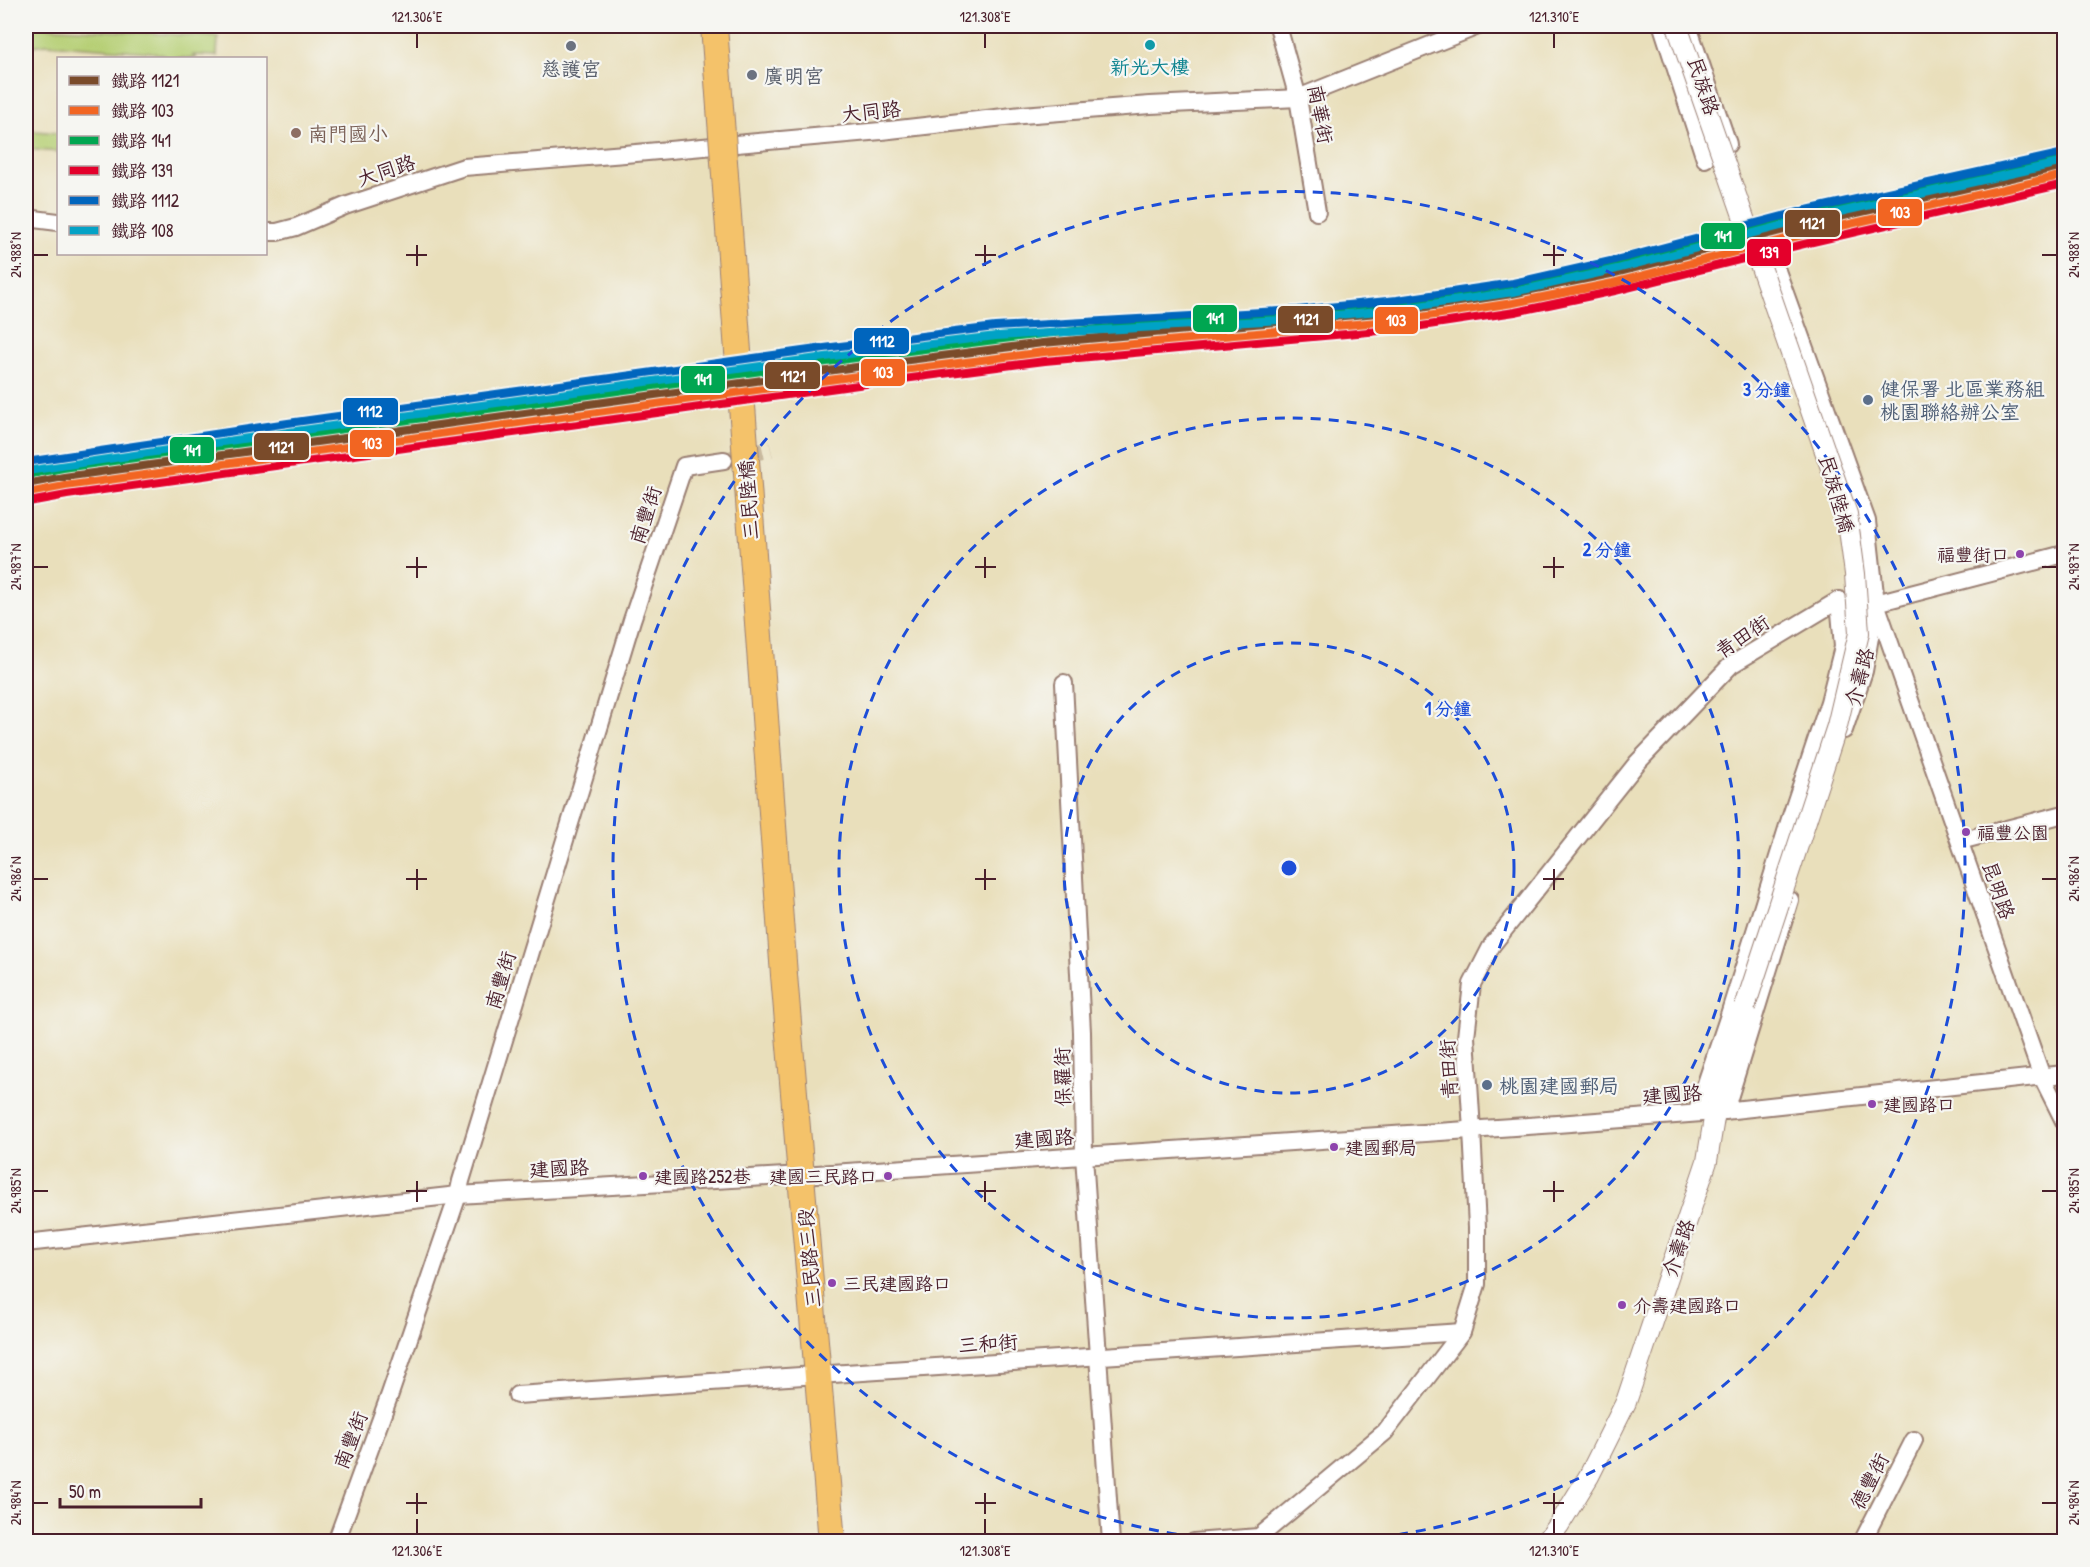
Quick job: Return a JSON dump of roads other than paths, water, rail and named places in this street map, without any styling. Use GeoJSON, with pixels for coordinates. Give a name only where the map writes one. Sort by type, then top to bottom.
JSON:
{"type":"FeatureCollection","features":[{"type":"Feature","properties":{"kind":"main road","name":"三民陸橋"},"geometry":{"type":"LineString","coordinates":[[714,26],[784,975]]}},
{"type":"Feature","properties":{"kind":"main road","name":"三民路三段"},"geometry":{"type":"LineString","coordinates":[[784,975],[832,1542]]}},
{"type":"Feature","properties":{"kind":"street","name":"南華街"},"geometry":{"type":"LineString","coordinates":[[1278,26],[1298,98],[1317,212]]}},
{"type":"Feature","properties":{"kind":"street","name":"大同路"},"geometry":{"type":"LineString","coordinates":[[267,232],[296,227],[345,206],[464,167],[881,131],[1022,115],[1150,105],[1298,98],[1478,26]]}},
{"type":"Feature","properties":{"kind":"street","name":"民族路"},"geometry":{"type":"LineString","coordinates":[[1662,26],[1705,159]]}},
{"type":"Feature","properties":{"kind":"street","name":"民族陸橋"},"geometry":{"type":"LineString","coordinates":[[1677,26],[1847,514],[1855,574],[1859,633],[1837,726],[1745,1006]]}},
{"type":"Feature","properties":{"kind":"street","name":"民族路"},"geometry":{"type":"LineString","coordinates":[[1688,26],[1728,144]]}},
{"type":"Feature","properties":{"kind":"street"},"geometry":{"type":"LineString","coordinates":[[26,218],[57,222]]}},
{"type":"Feature","properties":{"kind":"street","name":"介壽路"},"geometry":{"type":"LineString","coordinates":[[1720,1112],[1757,1011],[1808,837],[1864,671],[1876,603],[1867,521],[1767,243]]}},
{"type":"Feature","properties":{"kind":"street","name":"南豐街"},"geometry":{"type":"LineString","coordinates":[[336,1542],[390,1395],[458,1195],[632,620],[684,466],[724,460]]}},
{"type":"Feature","properties":{"kind":"street"},"geometry":{"type":"LineString","coordinates":[[1839,600],[1876,603],[2064,554]]}},
{"type":"Feature","properties":{"kind":"street","name":"介壽路"},"geometry":{"type":"LineString","coordinates":[[1695,1113],[1728,1018],[1829,702],[1843,647],[1839,600]]}},
{"type":"Feature","properties":{"kind":"street","name":"青田街"},"geometry":{"type":"LineString","coordinates":[[1194,1542],[1259,1537],[1385,1432],[1462,1332],[1477,1284],[1477,1227],[1466,1037],[1472,984],[1492,945],[1637,763],[1731,665],[1839,600]]}},
{"type":"Feature","properties":{"kind":"street","name":"昆明路"},"geometry":{"type":"LineString","coordinates":[[1876,603],[2042,1077],[2064,1121]]}},
{"type":"Feature","properties":{"kind":"street","name":"保羅街"},"geometry":{"type":"LineString","coordinates":[[1064,683],[1082,1032],[1084,1156],[1111,1542]]}},
{"type":"Feature","properties":{"kind":"street"},"geometry":{"type":"LineString","coordinates":[[1960,841],[2064,814]]}},
{"type":"Feature","properties":{"kind":"street","name":"介壽路"},"geometry":{"type":"LineString","coordinates":[[1546,1542],[1559,1526],[1589,1476],[1626,1402],[1707,1161],[1745,1006]]}},
{"type":"Feature","properties":{"kind":"street","name":"建國路"},"geometry":{"type":"LineString","coordinates":[[26,1243],[458,1195],[802,1175],[1720,1112],[2064,1074]]}},
{"type":"Feature","properties":{"kind":"street","name":"三和街"},"geometry":{"type":"LineString","coordinates":[[517,1395],[1462,1332]]}},
{"type":"Feature","properties":{"kind":"street","name":"德豐街"},"geometry":{"type":"LineString","coordinates":[[1862,1542],[1914,1440]]}},
{"type":"Feature","properties":{"kind":"tunnel"},"geometry":{"type":"LineString","coordinates":[[724,460],[771,449]]}},
{"type":"Feature","properties":{"kind":"railway"},"geometry":{"type":"LineString","coordinates":[[381,411],[693,391]]}},
{"type":"Feature","properties":{"kind":"railway"},"geometry":{"type":"LineString","coordinates":[[55,478],[288,423]]}},
{"type":"Feature","properties":{"kind":"rail line","name":"1112"},"geometry":{"type":"LineString","coordinates":[[26,462],[824,348],[995,327],[1298,310],[1397,300],[1513,283],[1615,260],[1802,211],[2064,153]]}},
{"type":"Feature","properties":{"kind":"rail line","name":"141"},"geometry":{"type":"LineString","coordinates":[[26,475],[877,355],[1042,334],[1399,302],[1510,285],[1609,265],[1798,217],[2062,157]]}},
{"type":"Feature","properties":{"kind":"rail line","name":"108"},"geometry":{"type":"LineString","coordinates":[[27,471],[825,357],[996,336],[1299,319],[1398,309],[1514,292],[1617,269],[1804,220],[2064,162]]}},
{"type":"Feature","properties":{"kind":"rail line","name":"1121"},"geometry":{"type":"LineString","coordinates":[[26,484],[878,364],[1043,343],[1400,311],[1512,294],[1611,274],[1800,226],[2064,166]]}},
{"type":"Feature","properties":{"kind":"rail line","name":"103"},"geometry":{"type":"LineString","coordinates":[[28,493],[879,373],[1044,352],[1401,320],[1513,303],[1613,283],[1802,235],[2064,175]]}},
{"type":"Feature","properties":{"kind":"rail line","name":"139"},"geometry":{"type":"LineString","coordinates":[[29,502],[880,382],[1045,361],[1402,329],[1515,312],[1615,291],[1804,244],[2064,184]]}},
{"type":"Feature","properties":{"kind":"place","name":"新光大樓"},"geometry":{"type":"Point","coordinates":[1150,45]}},
{"type":"Feature","properties":{"kind":"place","name":"慈護宮"},"geometry":{"type":"Point","coordinates":[571,46]}},
{"type":"Feature","properties":{"kind":"place","name":"廣明宮"},"geometry":{"type":"Point","coordinates":[752,75]}},
{"type":"Feature","properties":{"kind":"place","name":"南門國小"},"geometry":{"type":"Point","coordinates":[296,133]}},
{"type":"Feature","properties":{"kind":"place","name":"健保署 北區業務組 桃園聯絡辦公室"},"geometry":{"type":"Point","coordinates":[1868,400]}},
{"type":"Feature","properties":{"kind":"place","name":"福豐街口"},"geometry":{"type":"Point","coordinates":[2020,554]}},
{"type":"Feature","properties":{"kind":"place","name":"福豐公園"},"geometry":{"type":"Point","coordinates":[1966,832]}},
{"type":"Feature","properties":{"kind":"place","name":"桃園建國郵局"},"geometry":{"type":"Point","coordinates":[1487,1085]}},
{"type":"Feature","properties":{"kind":"place","name":"建國路口"},"geometry":{"type":"Point","coordinates":[1872,1104]}},
{"type":"Feature","properties":{"kind":"place","name":"建國郵局"},"geometry":{"type":"Point","coordinates":[1334,1147]}},
{"type":"Feature","properties":{"kind":"place","name":"建國路252巷"},"geometry":{"type":"Point","coordinates":[643,1176]}},
{"type":"Feature","properties":{"kind":"place","name":"建國三民路口"},"geometry":{"type":"Point","coordinates":[888,1176]}},
{"type":"Feature","properties":{"kind":"place","name":"三民建國路口"},"geometry":{"type":"Point","coordinates":[832,1283]}},
{"type":"Feature","properties":{"kind":"place","name":"介壽建國路口"},"geometry":{"type":"Point","coordinates":[1622,1305]}}]}
